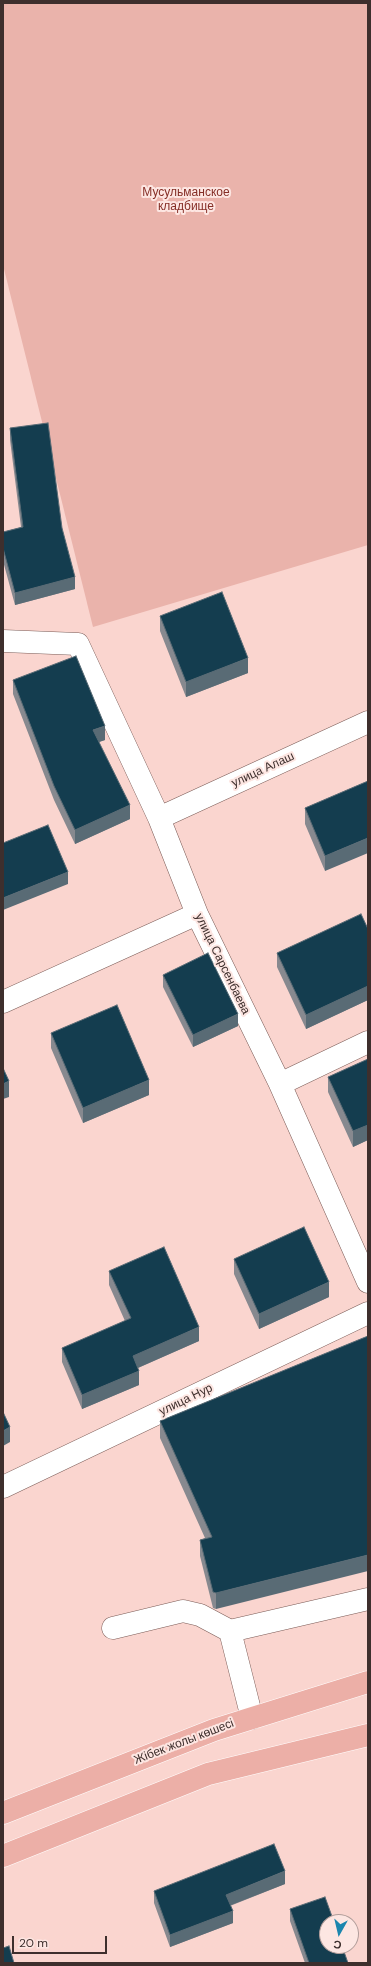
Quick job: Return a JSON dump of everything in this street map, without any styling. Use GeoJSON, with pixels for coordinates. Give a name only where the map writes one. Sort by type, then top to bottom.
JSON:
{"type":"FeatureCollection","features":[{"type":"Feature","properties":{"kind":"main road","name":"Жібек жолы көшесі"},"geometry":{"type":"LineString","coordinates":[[3,1812],[214,1730],[368,1682]]}},
{"type":"Feature","properties":{"kind":"main road"},"geometry":{"type":"LineString","coordinates":[[3,1856],[208,1774],[368,1736]]}},
{"type":"Feature","properties":{"kind":"street","name":"улица Сарсенбаева"},"geometry":{"type":"LineString","coordinates":[[3,641],[78,644],[159,818],[197,914],[280,1084],[368,1282]]}},
{"type":"Feature","properties":{"kind":"street","name":"улица Алаш"},"geometry":{"type":"LineString","coordinates":[[159,818],[368,722]]}},
{"type":"Feature","properties":{"kind":"street"},"geometry":{"type":"LineString","coordinates":[[3,1002],[197,914]]}},
{"type":"Feature","properties":{"kind":"street"},"geometry":{"type":"LineString","coordinates":[[280,1084],[368,1042]]}},
{"type":"Feature","properties":{"kind":"street","name":"улица Нур"},"geometry":{"type":"LineString","coordinates":[[3,1487],[368,1313]]}},
{"type":"Feature","properties":{"kind":"street"},"geometry":{"type":"LineString","coordinates":[[113,1628],[183,1611],[200,1616],[230,1631],[368,1599]]}},
{"type":"Feature","properties":{"kind":"street"},"geometry":{"type":"LineString","coordinates":[[230,1631],[252,1718]]}},
{"type":"Feature","properties":{"kind":"green space","name":"Мусульманское кладбище"},"geometry":{"type":"Polygon","coordinates":[[[3,3],[368,3],[368,545],[93,627],[3,265],[3,3]]]}},
{"type":"Feature","properties":{"kind":"building"},"geometry":{"type":"Polygon","coordinates":[[[48,423],[62,528],[75,577],[15,593],[3,548],[3,532],[23,527],[10,428],[48,423]]]}},
{"type":"Feature","properties":{"kind":"building"},"geometry":{"type":"Polygon","coordinates":[[[222,592],[248,658],[186,682],[160,616],[222,592]]]}},
{"type":"Feature","properties":{"kind":"building"},"geometry":{"type":"Polygon","coordinates":[[[76,656],[105,726],[93,730],[130,805],[75,830],[54,786],[13,680],[76,656]]]}},
{"type":"Feature","properties":{"kind":"building"},"geometry":{"type":"Polygon","coordinates":[[[368,781],[368,838],[325,856],[305,808],[368,781]]]}},
{"type":"Feature","properties":{"kind":"building"},"geometry":{"type":"Polygon","coordinates":[[[48,825],[68,872],[3,898],[3,843],[48,825]]]}},
{"type":"Feature","properties":{"kind":"building"},"geometry":{"type":"Polygon","coordinates":[[[361,914],[368,929],[368,986],[306,1015],[277,953],[361,914]]]}},
{"type":"Feature","properties":{"kind":"building"},"geometry":{"type":"Polygon","coordinates":[[[208,953],[238,1014],[193,1035],[163,975],[208,953]]]}},
{"type":"Feature","properties":{"kind":"building"},"geometry":{"type":"Polygon","coordinates":[[[117,1005],[149,1080],[83,1108],[51,1033],[117,1005]]]}},
{"type":"Feature","properties":{"kind":"building"},"geometry":{"type":"Polygon","coordinates":[[[368,1059],[368,1125],[353,1131],[328,1077],[368,1059]]]}},
{"type":"Feature","properties":{"kind":"building"},"geometry":{"type":"Polygon","coordinates":[[[3,1068],[9,1081],[3,1084],[3,1068]]]}},
{"type":"Feature","properties":{"kind":"building"},"geometry":{"type":"Polygon","coordinates":[[[304,1227],[329,1282],[259,1314],[234,1259],[304,1227]]]}},
{"type":"Feature","properties":{"kind":"building"},"geometry":{"type":"Polygon","coordinates":[[[164,1247],[199,1327],[133,1356],[139,1371],[82,1395],[62,1348],[131,1318],[109,1271],[164,1247]]]}},
{"type":"Feature","properties":{"kind":"building"},"geometry":{"type":"Polygon","coordinates":[[[368,1336],[368,1555],[216,1593],[213,1592],[200,1540],[212,1537],[160,1421],[368,1336]]]}},
{"type":"Feature","properties":{"kind":"building"},"geometry":{"type":"Polygon","coordinates":[[[3,1412],[10,1427],[3,1431],[3,1412]]]}},
{"type":"Feature","properties":{"kind":"building"},"geometry":{"type":"Polygon","coordinates":[[[274,1844],[285,1871],[226,1895],[233,1911],[170,1935],[154,1891],[274,1844]]]}},
{"type":"Feature","properties":{"kind":"building"},"geometry":{"type":"Polygon","coordinates":[[[325,1897],[331,1914],[319,1914],[319,1954],[345,1954],[348,1963],[309,1963],[290,1909],[325,1897]]]}},
{"type":"Feature","properties":{"kind":"building"},"geometry":{"type":"Polygon","coordinates":[[[9,1946],[14,1963],[3,1963],[3,1948],[9,1946]]]}}]}
